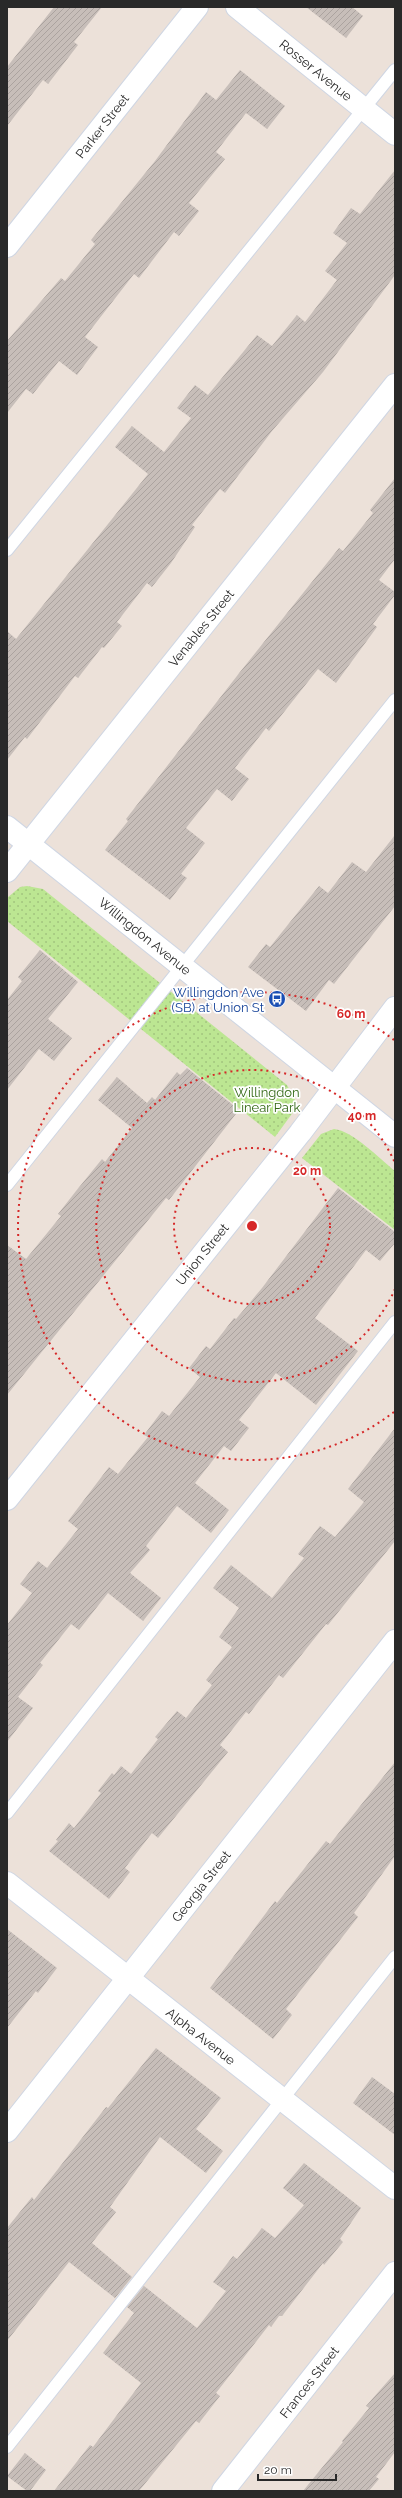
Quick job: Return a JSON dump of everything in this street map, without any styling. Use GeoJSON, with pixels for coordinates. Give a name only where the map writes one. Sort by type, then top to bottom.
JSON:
{"type":"FeatureCollection","features":[{"type":"Feature","properties":{"kind":"street","name":"Parker Street"},"geometry":{"type":"LineString","coordinates":[[7,246],[197,7]]}},
{"type":"Feature","properties":{"kind":"street","name":"Rosser Avenue"},"geometry":{"type":"LineString","coordinates":[[236,7],[395,134]]}},
{"type":"Feature","properties":{"kind":"street","name":"Venables Street"},"geometry":{"type":"LineString","coordinates":[[7,871],[395,385]]}},
{"type":"Feature","properties":{"kind":"street","name":"Willingdon Avenue"},"geometry":{"type":"LineString","coordinates":[[7,827],[395,1136]]}},
{"type":"Feature","properties":{"kind":"street","name":"Union Street"},"geometry":{"type":"LineString","coordinates":[[7,1499],[395,1008]]}},
{"type":"Feature","properties":{"kind":"street","name":"Georgia Street"},"geometry":{"type":"LineString","coordinates":[[7,2131],[395,1641]]}},
{"type":"Feature","properties":{"kind":"street","name":"Alpha Avenue"},"geometry":{"type":"LineString","coordinates":[[7,1883],[395,2188]]}},
{"type":"Feature","properties":{"kind":"street","name":"Frances Street"},"geometry":{"type":"LineString","coordinates":[[223,2491],[395,2273]]}},
{"type":"Feature","properties":{"kind":"lane"},"geometry":{"type":"LineString","coordinates":[[7,550],[395,70]]}},
{"type":"Feature","properties":{"kind":"lane"},"geometry":{"type":"LineString","coordinates":[[7,1185],[395,700]]}},
{"type":"Feature","properties":{"kind":"lane"},"geometry":{"type":"LineString","coordinates":[[7,1813],[395,1322]]}},
{"type":"Feature","properties":{"kind":"lane"},"geometry":{"type":"LineString","coordinates":[[7,2447],[395,1957]]}},
{"type":"Feature","properties":{"kind":"green space","name":"Willingdon Linear Park"},"geometry":{"type":"Polygon","coordinates":[[[27,886],[43,889],[287,1085],[296,1102],[294,1111],[275,1137],[7,921],[7,898],[20,887],[27,886]]]}},
{"type":"Feature","properties":{"kind":"green space","name":"Willingdon Linear Park"},"geometry":{"type":"Polygon","coordinates":[[[334,1129],[341,1131],[357,1140],[395,1171],[395,1230],[302,1158],[321,1134],[334,1129]]]}},
{"type":"Feature","properties":{"kind":"building"},"geometry":{"type":"Polygon","coordinates":[[[54,7],[102,7],[74,42],[78,45],[48,84],[43,80],[7,126],[7,67],[54,7]]]}},
{"type":"Feature","properties":{"kind":"building"},"geometry":{"type":"Polygon","coordinates":[[[306,7],[352,7],[363,16],[346,38],[306,7]]]}},
{"type":"Feature","properties":{"kind":"building"},"geometry":{"type":"Polygon","coordinates":[[[240,70],[285,106],[267,129],[246,113],[216,152],[225,159],[189,203],[199,211],[179,236],[174,232],[139,278],[134,274],[85,337],[98,347],[77,375],[59,361],[33,394],[26,389],[7,413],[7,341],[61,278],[65,281],[95,244],[91,240],[155,161],[206,92],[216,100],[240,70]]]}},
{"type":"Feature","properties":{"kind":"building"},"geometry":{"type":"Polygon","coordinates":[[[395,170],[395,275],[323,372],[272,431],[225,493],[220,489],[192,525],[195,527],[171,563],[152,587],[147,583],[117,622],[122,626],[104,648],[102,647],[78,678],[75,676],[27,739],[25,737],[7,760],[7,631],[16,639],[148,474],[115,447],[132,426],[164,452],[191,418],[177,408],[195,385],[208,395],[257,335],[272,346],[297,315],[305,322],[337,280],[325,271],[347,243],[333,233],[351,208],[360,214],[395,170]]]}},
{"type":"Feature","properties":{"kind":"building"},"geometry":{"type":"Polygon","coordinates":[[[395,478],[395,559],[379,580],[395,592],[395,595],[373,624],[377,627],[336,683],[318,669],[269,731],[266,728],[235,768],[249,779],[232,801],[217,789],[186,828],[205,843],[181,874],[187,878],[170,900],[105,850],[128,821],[126,819],[240,672],[339,548],[343,551],[373,513],[370,510],[395,478]]]}},
{"type":"Feature","properties":{"kind":"building"},"geometry":{"type":"Polygon","coordinates":[[[395,835],[395,906],[334,984],[329,980],[306,1011],[248,967],[266,944],[270,947],[319,886],[328,893],[352,862],[366,872],[395,835]]]}},
{"type":"Feature","properties":{"kind":"building"},"geometry":{"type":"Polygon","coordinates":[[[40,950],[78,982],[48,1019],[72,1038],[54,1061],[39,1049],[7,1090],[7,1000],[22,981],[18,977],[40,950]]]}},
{"type":"Feature","properties":{"kind":"building"},"geometry":{"type":"Polygon","coordinates":[[[187,1068],[239,1110],[169,1200],[166,1198],[7,1395],[7,1245],[26,1259],[61,1216],[58,1214],[76,1191],[102,1159],[105,1162],[132,1128],[98,1100],[117,1077],[147,1103],[152,1097],[155,1100],[177,1072],[180,1075],[187,1068]]]}},
{"type":"Feature","properties":{"kind":"building"},"geometry":{"type":"Polygon","coordinates":[[[338,1188],[395,1232],[395,1243],[380,1261],[366,1250],[315,1318],[358,1351],[316,1405],[276,1373],[239,1420],[249,1428],[231,1451],[224,1446],[195,1483],[229,1510],[211,1533],[177,1506],[146,1546],[150,1550],[130,1573],[161,1598],[143,1621],[108,1593],[79,1630],[71,1624],[40,1663],[43,1665],[18,1697],[33,1708],[7,1742],[7,1625],[32,1593],[20,1584],[38,1561],[47,1568],[78,1529],[68,1521],[109,1467],[118,1474],[148,1437],[144,1435],[162,1411],[169,1416],[200,1377],[189,1368],[206,1346],[210,1349],[234,1318],[236,1319],[262,1288],[338,1188]]]}},
{"type":"Feature","properties":{"kind":"building"},"geometry":{"type":"Polygon","coordinates":[[[395,1428],[395,1541],[328,1625],[326,1624],[283,1678],[279,1675],[249,1714],[246,1712],[220,1745],[228,1752],[158,1838],[152,1833],[125,1868],[130,1872],[109,1899],[49,1851],[58,1841],[56,1840],[69,1823],[74,1828],[101,1793],[98,1791],[112,1773],[114,1775],[121,1766],[131,1774],[158,1739],[155,1737],[177,1711],[186,1718],[212,1685],[206,1680],[232,1647],[219,1637],[239,1608],[213,1588],[231,1565],[272,1598],[304,1558],[298,1554],[320,1526],[335,1537],[364,1502],[348,1489],[395,1428]]]}},
{"type":"Feature","properties":{"kind":"building"},"geometry":{"type":"Polygon","coordinates":[[[395,1762],[395,1856],[354,1913],[358,1917],[286,2009],[292,2015],[273,2039],[210,1988],[275,1901],[277,1903],[326,1841],[330,1844],[395,1762]]]}},
{"type":"Feature","properties":{"kind":"building"},"geometry":{"type":"Polygon","coordinates":[[[7,1929],[57,1968],[38,1993],[36,1991],[7,2028],[7,1929]]]}},
{"type":"Feature","properties":{"kind":"building"},"geometry":{"type":"Polygon","coordinates":[[[156,2048],[221,2098],[196,2129],[223,2151],[206,2173],[160,2137],[110,2207],[116,2212],[92,2243],[132,2277],[115,2298],[69,2262],[7,2341],[7,2228],[32,2197],[34,2200],[106,2107],[108,2108],[156,2048]]]}},
{"type":"Feature","properties":{"kind":"building"},"geometry":{"type":"Polygon","coordinates":[[[372,2077],[395,2094],[395,2135],[353,2103],[372,2077]]]}},
{"type":"Feature","properties":{"kind":"building"},"geometry":{"type":"Polygon","coordinates":[[[304,2163],[361,2208],[340,2239],[343,2242],[324,2265],[323,2263],[282,2316],[279,2316],[271,2327],[269,2325],[216,2393],[220,2396],[199,2423],[196,2421],[139,2491],[54,2491],[90,2445],[93,2447],[141,2383],[103,2353],[134,2313],[127,2307],[144,2286],[197,2328],[226,2291],[213,2282],[233,2256],[237,2259],[262,2228],[275,2238],[304,2205],[283,2188],[304,2163]]]}},
{"type":"Feature","properties":{"kind":"building"},"geometry":{"type":"Polygon","coordinates":[[[395,2373],[395,2452],[376,2477],[379,2479],[369,2491],[303,2491],[369,2408],[366,2406],[395,2373]]]}},
{"type":"Feature","properties":{"kind":"building"},"geometry":{"type":"Polygon","coordinates":[[[25,2453],[46,2470],[30,2491],[27,2491],[7,2476],[25,2453]]]}},
{"type":"Feature","properties":{"kind":"place","name":"Willingdon Ave (SB) at Union St"},"geometry":{"type":"Point","coordinates":[277,999]}}]}
